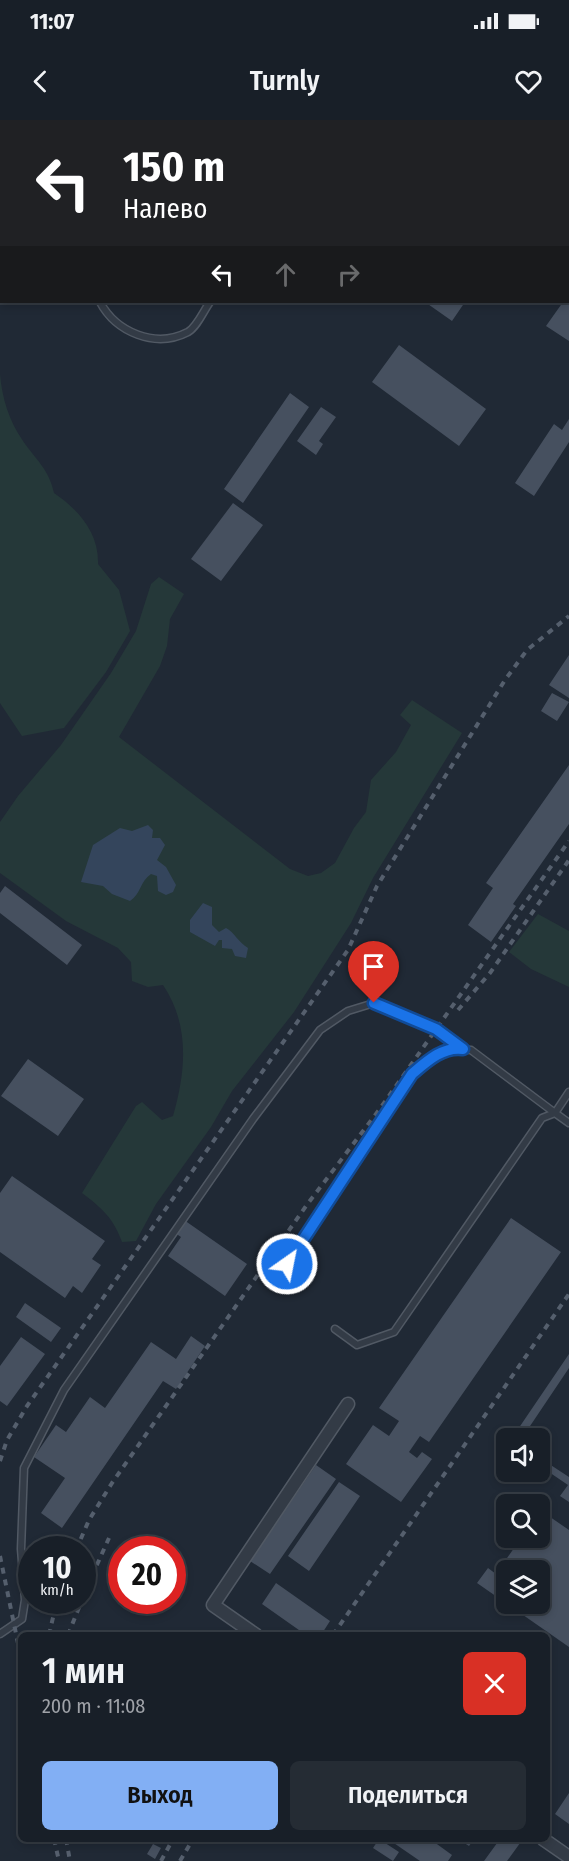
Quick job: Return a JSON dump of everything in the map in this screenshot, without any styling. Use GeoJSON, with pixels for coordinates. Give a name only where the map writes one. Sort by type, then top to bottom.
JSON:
{"type":"FeatureCollection","features":[{"type":"Feature","properties":{"kind":"street"},"geometry":{"type":"LineString","coordinates":[[252,1632],[213,1605],[348,1404]]}},
{"type":"Feature","properties":{"kind":"street"},"geometry":{"type":"LineString","coordinates":[[547,1842],[569,1857]]}},
{"type":"Feature","properties":{"kind":"lane"},"geometry":{"type":"LineString","coordinates":[[101,303],[108,316],[135,335],[163,339],[189,331],[209,303]]}},
{"type":"Feature","properties":{"kind":"lane"},"geometry":{"type":"LineString","coordinates":[[0,1634],[22,1619],[25,1600],[21,1549],[24,1468],[64,1390],[253,1119],[320,1030],[348,1011],[374,1003],[436,1029],[463,1049]]}},
{"type":"Feature","properties":{"kind":"lane"},"geometry":{"type":"LineString","coordinates":[[287,1264],[412,1074],[430,1058],[454,1047],[471,1050],[569,1123]]}},
{"type":"Feature","properties":{"kind":"lane"},"geometry":{"type":"LineString","coordinates":[[335,1329],[357,1345],[394,1332],[542,1118],[555,1113],[569,1092]]}},
{"type":"Feature","properties":{"kind":"shaded area"},"geometry":{"type":"Polygon","coordinates":[[[0,374],[4,400],[14,425],[45,471],[54,493],[72,507],[86,523],[95,542],[98,564],[119,590],[130,631],[106,672],[64,728],[22,736],[0,703],[0,374]]]}},
{"type":"Feature","properties":{"kind":"shaded area"},"geometry":{"type":"Polygon","coordinates":[[[159,577],[184,594],[170,619],[167,646],[160,666],[119,737],[290,869],[308,876],[321,873],[335,863],[354,828],[366,812],[371,780],[396,752],[411,725],[400,715],[412,700],[462,733],[373,878],[351,923],[294,1012],[232,1091],[211,1127],[156,1204],[136,1241],[122,1242],[106,1214],[82,1193],[136,1106],[142,1102],[162,1120],[173,1116],[183,1065],[178,1016],[163,985],[148,987],[132,981],[131,962],[118,948],[66,921],[0,873],[0,822],[18,796],[61,745],[111,673],[136,631],[151,584],[159,577]]]}},
{"type":"Feature","properties":{"kind":"shaded area"},"geometry":{"type":"Polygon","coordinates":[[[538,914],[569,931],[569,987],[531,969],[509,952],[538,914]]]}},
{"type":"Feature","properties":{"kind":"water"},"geometry":{"type":"Polygon","coordinates":[[[148,825],[153,830],[152,838],[160,838],[165,845],[157,860],[166,867],[176,885],[173,892],[166,895],[158,891],[157,876],[151,874],[130,901],[112,894],[103,886],[81,882],[93,845],[120,828],[132,831],[148,825]]]}},
{"type":"Feature","properties":{"kind":"water"},"geometry":{"type":"Polygon","coordinates":[[[203,903],[212,907],[212,925],[219,932],[226,928],[248,948],[246,958],[235,956],[232,949],[222,948],[222,940],[219,940],[215,946],[190,932],[190,920],[203,903]]]}},
{"type":"Feature","properties":{"kind":"building"},"geometry":{"type":"Polygon","coordinates":[[[426,303],[464,303],[452,321],[426,303]]]}},
{"type":"Feature","properties":{"kind":"building"},"geometry":{"type":"Polygon","coordinates":[[[562,303],[569,303],[569,341],[546,326],[562,303]]]}},
{"type":"Feature","properties":{"kind":"building"},"geometry":{"type":"Polygon","coordinates":[[[399,345],[486,409],[459,446],[372,382],[399,345]]]}},
{"type":"Feature","properties":{"kind":"building"},"geometry":{"type":"Polygon","coordinates":[[[290,393],[309,407],[243,503],[224,489],[290,393]]]}},
{"type":"Feature","properties":{"kind":"building"},"geometry":{"type":"Polygon","coordinates":[[[321,407],[336,417],[319,441],[323,444],[316,455],[297,441],[321,407]]]}},
{"type":"Feature","properties":{"kind":"building"},"geometry":{"type":"Polygon","coordinates":[[[569,419],[569,442],[534,496],[515,483],[554,424],[562,430],[569,419]]]}},
{"type":"Feature","properties":{"kind":"building"},"geometry":{"type":"Polygon","coordinates":[[[233,503],[263,525],[221,581],[191,559],[233,503]]]}},
{"type":"Feature","properties":{"kind":"building"},"geometry":{"type":"Polygon","coordinates":[[[569,655],[569,698],[549,685],[569,655]]]}},
{"type":"Feature","properties":{"kind":"building"},"geometry":{"type":"Polygon","coordinates":[[[552,693],[569,702],[557,721],[541,711],[552,693]]]}},
{"type":"Feature","properties":{"kind":"building"},"geometry":{"type":"Polygon","coordinates":[[[569,765],[569,824],[513,904],[516,906],[491,942],[468,925],[493,888],[486,883],[569,765]]]}},
{"type":"Feature","properties":{"kind":"building"},"geometry":{"type":"Polygon","coordinates":[[[5,886],[82,945],[67,965],[0,913],[0,893],[5,886]]]}},
{"type":"Feature","properties":{"kind":"building"},"geometry":{"type":"Polygon","coordinates":[[[28,1059],[84,1099],[58,1136],[1,1096],[28,1059]]]}},
{"type":"Feature","properties":{"kind":"building"},"geometry":{"type":"Polygon","coordinates":[[[12,1176],[105,1241],[92,1259],[101,1265],[82,1293],[73,1286],[65,1298],[0,1252],[0,1193],[12,1176]]]}},
{"type":"Feature","properties":{"kind":"building"},"geometry":{"type":"Polygon","coordinates":[[[511,1218],[561,1252],[429,1442],[420,1436],[409,1452],[417,1458],[422,1452],[432,1459],[401,1502],[346,1464],[373,1425],[389,1436],[399,1421],[379,1408],[511,1218]]]}},
{"type":"Feature","properties":{"kind":"building"},"geometry":{"type":"Polygon","coordinates":[[[184,1220],[247,1264],[225,1296],[168,1256],[181,1237],[175,1233],[184,1220]]]}},
{"type":"Feature","properties":{"kind":"building"},"geometry":{"type":"Polygon","coordinates":[[[25,1303],[61,1328],[51,1342],[16,1317],[25,1303]]]}},
{"type":"Feature","properties":{"kind":"building"},"geometry":{"type":"Polygon","coordinates":[[[191,1336],[205,1346],[176,1389],[163,1381],[62,1528],[41,1513],[65,1478],[34,1457],[56,1425],[66,1432],[90,1397],[105,1408],[151,1342],[176,1359],[191,1336]]]}},
{"type":"Feature","properties":{"kind":"building"},"geometry":{"type":"Polygon","coordinates":[[[21,1337],[45,1354],[7,1406],[0,1401],[0,1366],[21,1337]]]}},
{"type":"Feature","properties":{"kind":"building"},"geometry":{"type":"Polygon","coordinates":[[[569,1354],[569,1368],[529,1428],[519,1428],[569,1354]]]}},
{"type":"Feature","properties":{"kind":"building"},"geometry":{"type":"Polygon","coordinates":[[[316,1465],[336,1479],[270,1574],[250,1561],[316,1465]]]}},
{"type":"Feature","properties":{"kind":"building"},"geometry":{"type":"Polygon","coordinates":[[[550,1465],[569,1477],[569,1502],[560,1496],[568,1485],[550,1473],[550,1465]]]}},
{"type":"Feature","properties":{"kind":"building"},"geometry":{"type":"Polygon","coordinates":[[[339,1482],[360,1496],[309,1571],[288,1556],[339,1482]]]}},
{"type":"Feature","properties":{"kind":"building"},"geometry":{"type":"Polygon","coordinates":[[[550,1517],[569,1530],[569,1647],[521,1614],[550,1614],[550,1560],[506,1560],[514,1548],[550,1548],[550,1517]]]}},
{"type":"Feature","properties":{"kind":"building"},"geometry":{"type":"Polygon","coordinates":[[[488,1568],[496,1574],[496,1596],[477,1583],[488,1568]]]}},
{"type":"Feature","properties":{"kind":"building"},"geometry":{"type":"Polygon","coordinates":[[[276,1583],[330,1621],[323,1632],[302,1632],[262,1604],[276,1583]]]}},
{"type":"Feature","properties":{"kind":"building"},"geometry":{"type":"Polygon","coordinates":[[[569,1793],[569,1824],[555,1814],[569,1793]]]}},
{"type":"Feature","properties":{"kind":"building"},"geometry":{"type":"Polygon","coordinates":[[[377,1842],[384,1842],[399,1852],[393,1861],[373,1848],[377,1842]]]}},
{"type":"Feature","properties":{"kind":"building"},"geometry":{"type":"Polygon","coordinates":[[[392,1842],[434,1842],[452,1855],[448,1861],[420,1861],[392,1842]]]}},
{"type":"Feature","properties":{"kind":"building"},"geometry":{"type":"Polygon","coordinates":[[[498,1842],[521,1842],[507,1861],[484,1861],[498,1842]]]}},
{"type":"Feature","properties":{"kind":"building"},"geometry":{"type":"Polygon","coordinates":[[[153,1844],[161,1848],[155,1859],[147,1854],[153,1844]]]}},
{"type":"Feature","properties":{"kind":"railway"},"geometry":{"type":"LineString","coordinates":[[0,1461],[7,1440],[27,1406],[348,950],[377,886],[505,680],[527,650],[569,616]]}},
{"type":"Feature","properties":{"kind":"railway"},"geometry":{"type":"LineString","coordinates":[[82,1536],[89,1520],[112,1483],[306,1206],[379,1110],[569,841]]}},
{"type":"Feature","properties":{"kind":"railway"},"geometry":{"type":"LineString","coordinates":[[458,1010],[490,973],[569,860]]}},
{"type":"Feature","properties":{"kind":"railway"},"geometry":{"type":"LineString","coordinates":[[335,1632],[569,1294]]}},
{"type":"Feature","properties":{"kind":"railway"},"geometry":{"type":"LineString","coordinates":[[96,1567],[108,1540]]}},
{"type":"Feature","properties":{"kind":"railway"},"geometry":{"type":"LineString","coordinates":[[0,1556],[18,1643]]}},
{"type":"Feature","properties":{"kind":"railway"},"geometry":{"type":"LineString","coordinates":[[50,1632],[54,1614]]}},
{"type":"Feature","properties":{"kind":"railway"},"geometry":{"type":"LineString","coordinates":[[69,1632],[76,1614]]}},
{"type":"Feature","properties":{"kind":"railway"},"geometry":{"type":"LineString","coordinates":[[55,1842],[59,1861]]}},
{"type":"Feature","properties":{"kind":"railway"},"geometry":{"type":"LineString","coordinates":[[67,1842],[70,1861]]}},
{"type":"Feature","properties":{"kind":"railway"},"geometry":{"type":"LineString","coordinates":[[161,1861],[171,1842]]}},
{"type":"Feature","properties":{"kind":"railway"},"geometry":{"type":"LineString","coordinates":[[180,1861],[191,1842]]}},
{"type":"Feature","properties":{"kind":"route"},"geometry":{"type":"LineString","coordinates":[[287,1264],[333,1192],[366,1148],[384,1120],[395,1097],[412,1074],[430,1058],[454,1047],[463,1049],[439,1030],[374,1003]]}}]}
